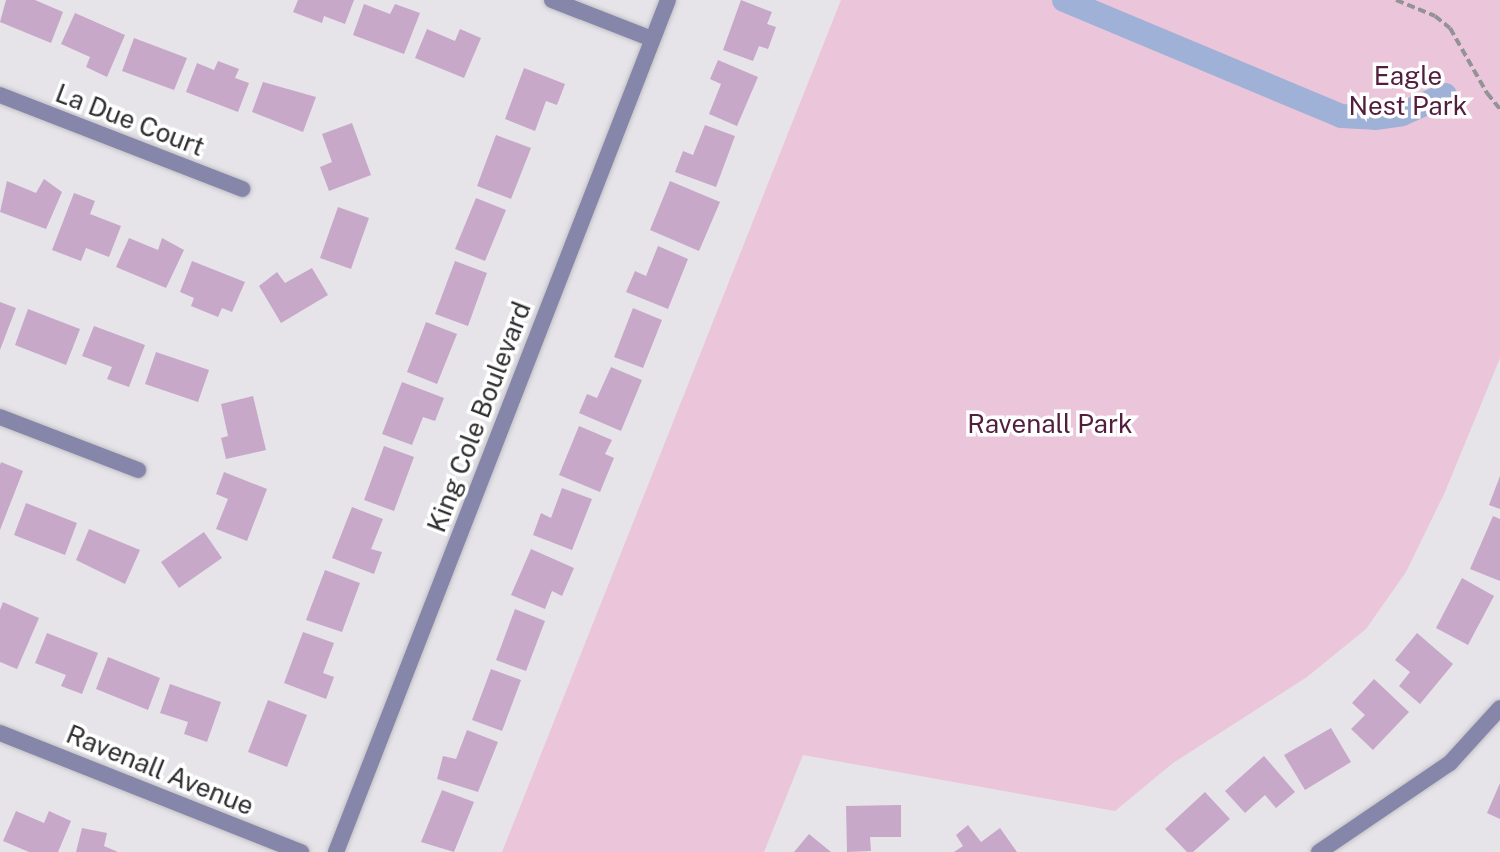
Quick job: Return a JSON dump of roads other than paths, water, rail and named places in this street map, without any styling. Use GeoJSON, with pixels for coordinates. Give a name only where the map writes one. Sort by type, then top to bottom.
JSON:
{"type":"FeatureCollection","features":[{"type":"Feature","properties":{"kind":"street"},"geometry":{"type":"LineString","coordinates":[[552,0],[652,39]]}},
{"type":"Feature","properties":{"kind":"street","name":"King Cole Boulevard"},"geometry":{"type":"LineString","coordinates":[[336,852],[668,0]]}},
{"type":"Feature","properties":{"kind":"street","name":"La Due Court"},"geometry":{"type":"LineString","coordinates":[[0,95],[242,189]]}},
{"type":"Feature","properties":{"kind":"street"},"geometry":{"type":"LineString","coordinates":[[0,417],[138,470]]}},
{"type":"Feature","properties":{"kind":"street"},"geometry":{"type":"LineString","coordinates":[[1319,852],[1450,763],[1500,708]]}},
{"type":"Feature","properties":{"kind":"street","name":"Ravenall Avenue"},"geometry":{"type":"LineString","coordinates":[[0,733],[301,852]]}},
{"type":"Feature","properties":{"kind":"waterway"},"geometry":{"type":"LineString","coordinates":[[1064,0],[1341,116],[1375,118],[1402,114],[1445,95]]}},
{"type":"Feature","properties":{"kind":"park label","name":"Eagle Nest Park"},"geometry":{"type":"Point","coordinates":[1408,91]}},
{"type":"Feature","properties":{"kind":"park label","name":"Ravenall Park"},"geometry":{"type":"Point","coordinates":[1050,424]}}]}
